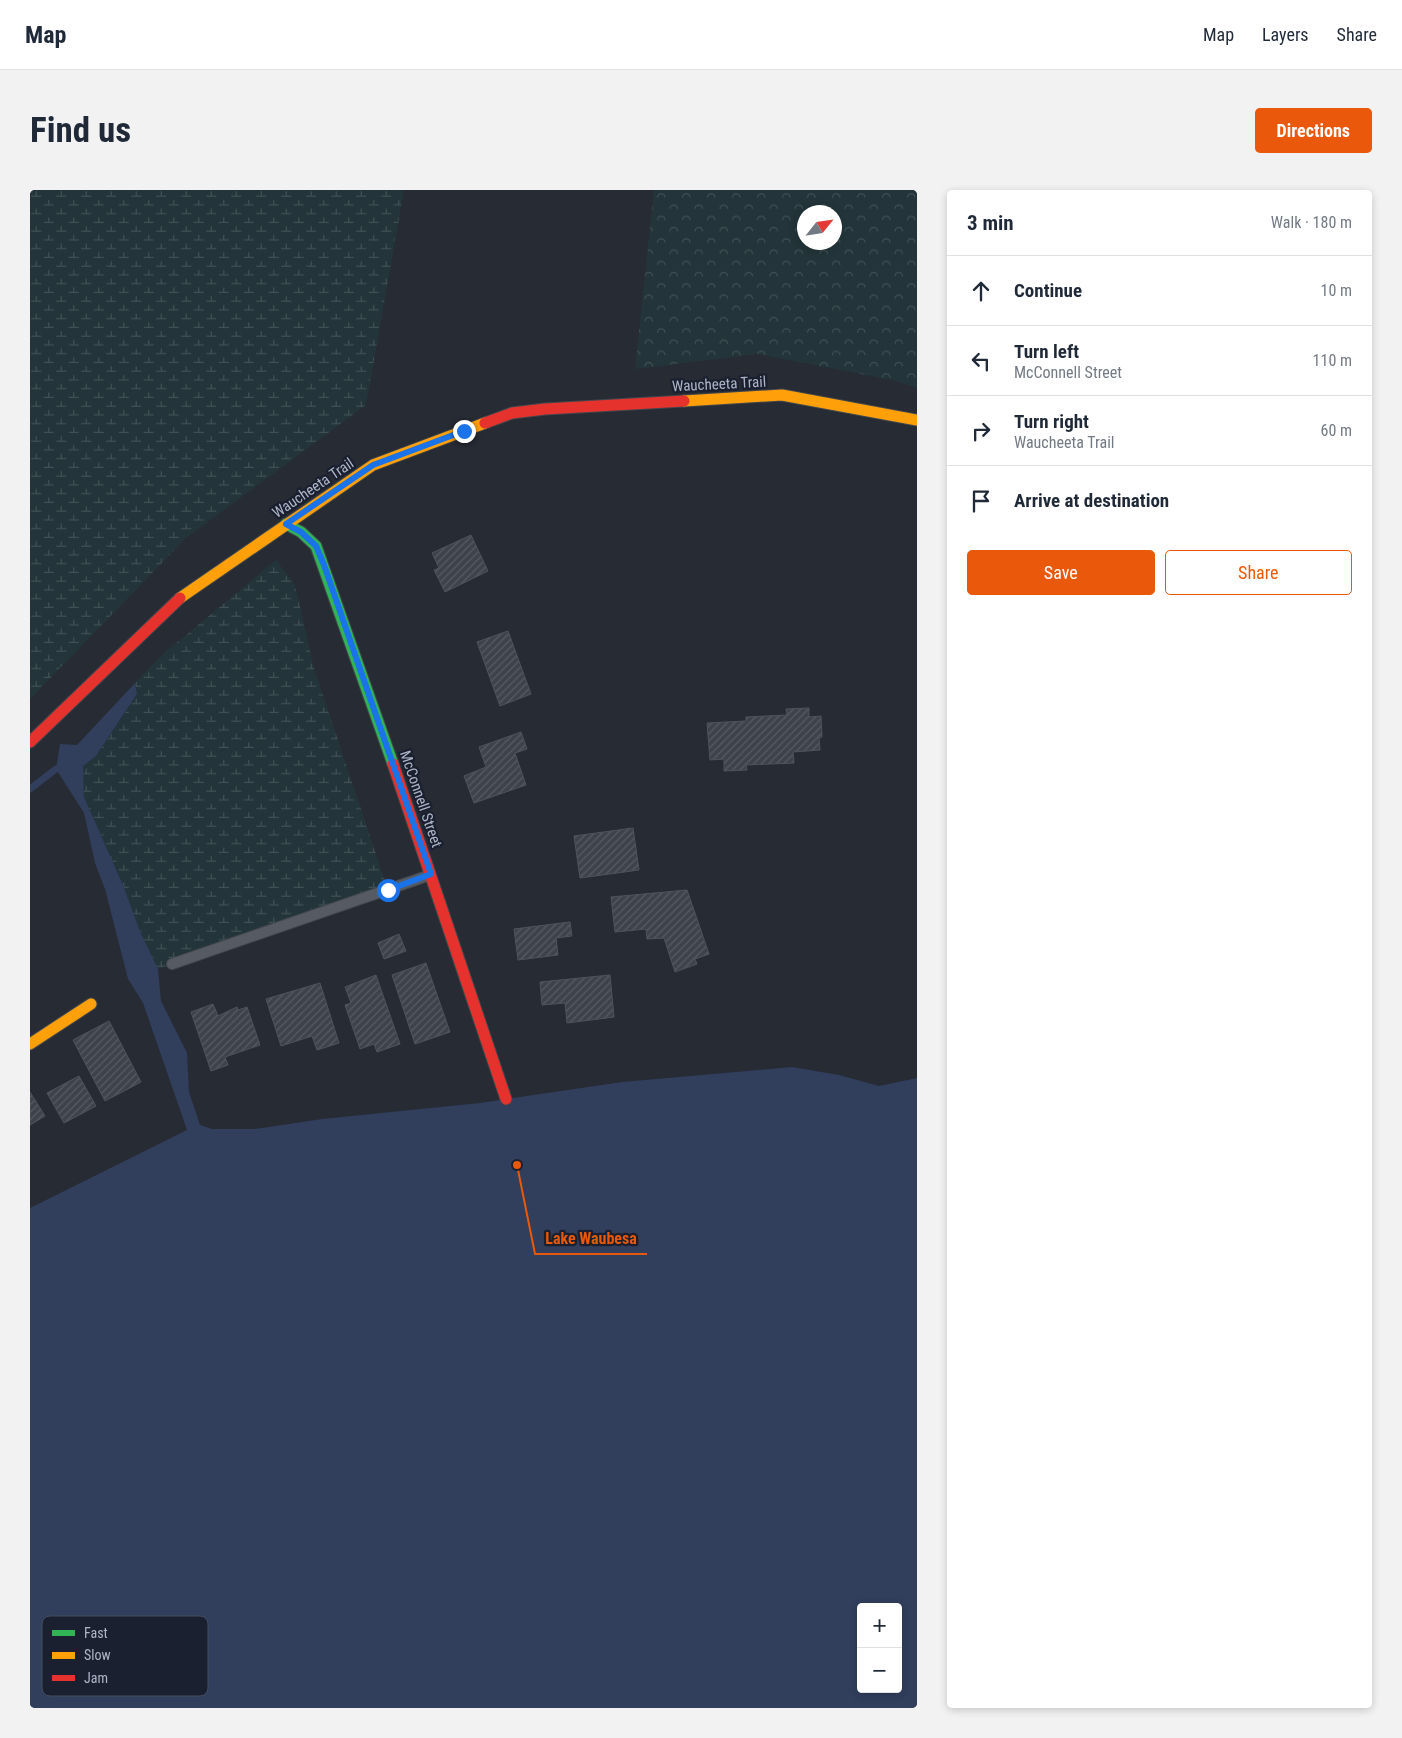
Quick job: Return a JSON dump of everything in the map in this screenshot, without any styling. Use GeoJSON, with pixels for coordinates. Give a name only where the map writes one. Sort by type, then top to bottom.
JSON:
{"type":"FeatureCollection","features":[{"type":"Feature","properties":{"kind":"street","name":"Waucheeta Trail"},"geometry":{"type":"LineString","coordinates":[[30,742],[182,595],[286,524],[373,465],[512,413],[545,409],[782,395],[917,420]]}},
{"type":"Feature","properties":{"kind":"street","name":"McConnell Street"},"geometry":{"type":"LineString","coordinates":[[286,524],[301,532],[316,546],[324,565],[431,874],[506,1099]]}},
{"type":"Feature","properties":{"kind":"street"},"geometry":{"type":"LineString","coordinates":[[30,1044],[91,1004]]}},
{"type":"Feature","properties":{"kind":"lane"},"geometry":{"type":"LineString","coordinates":[[172,964],[431,874]]}},
{"type":"Feature","properties":{"kind":"green space"},"geometry":{"type":"Polygon","coordinates":[[[30,190],[404,190],[366,405],[186,538],[30,699],[30,190]]]}},
{"type":"Feature","properties":{"kind":"green space"},"geometry":{"type":"Polygon","coordinates":[[[654,190],[917,190],[917,388],[892,380],[758,354],[635,369],[654,190]]]}},
{"type":"Feature","properties":{"kind":"green space"},"geometry":{"type":"Polygon","coordinates":[[[276,560],[295,585],[314,668],[388,890],[158,969],[140,931],[123,885],[84,797],[83,766],[96,756],[137,695],[135,683],[162,655],[276,560]]]}},
{"type":"Feature","properties":{"kind":"water"},"geometry":{"type":"Polygon","coordinates":[[[135,683],[137,694],[96,756],[83,766],[84,797],[123,885],[140,931],[158,969],[161,1001],[187,1053],[189,1092],[200,1125],[212,1129],[255,1129],[322,1119],[480,1103],[622,1082],[792,1067],[839,1075],[879,1086],[917,1078],[917,1708],[30,1708],[30,1208],[187,1130],[143,1003],[128,979],[105,889],[95,863],[84,813],[56,769],[60,744],[77,745],[135,683]]]}},
{"type":"Feature","properties":{"kind":"building"},"geometry":{"type":"Polygon","coordinates":[[[471,535],[488,571],[445,592],[434,570],[439,568],[432,553],[471,535]]]}},
{"type":"Feature","properties":{"kind":"building"},"geometry":{"type":"Polygon","coordinates":[[[508,631],[531,694],[500,706],[477,642],[508,631]]]}},
{"type":"Feature","properties":{"kind":"building"},"geometry":{"type":"Polygon","coordinates":[[[809,708],[809,717],[821,716],[822,737],[819,738],[820,750],[793,752],[794,763],[746,765],[747,770],[724,771],[724,759],[710,760],[707,723],[746,721],[746,717],[787,715],[786,709],[809,708]]]}},
{"type":"Feature","properties":{"kind":"building"},"geometry":{"type":"Polygon","coordinates":[[[521,732],[527,749],[515,753],[526,785],[474,803],[464,776],[486,767],[479,747],[521,732]]]}},
{"type":"Feature","properties":{"kind":"building"},"geometry":{"type":"Polygon","coordinates":[[[633,828],[639,870],[580,878],[574,836],[633,828]]]}},
{"type":"Feature","properties":{"kind":"building"},"geometry":{"type":"Polygon","coordinates":[[[687,890],[709,954],[695,959],[697,964],[675,972],[664,938],[647,939],[646,929],[615,932],[611,897],[687,890]]]}},
{"type":"Feature","properties":{"kind":"building"},"geometry":{"type":"Polygon","coordinates":[[[570,922],[572,936],[556,938],[558,955],[518,960],[514,929],[570,922]]]}},
{"type":"Feature","properties":{"kind":"building"},"geometry":{"type":"Polygon","coordinates":[[[399,934],[406,951],[384,959],[378,943],[399,934]]]}},
{"type":"Feature","properties":{"kind":"building"},"geometry":{"type":"Polygon","coordinates":[[[426,963],[450,1032],[415,1044],[392,975],[426,963]]]}},
{"type":"Feature","properties":{"kind":"building"},"geometry":{"type":"Polygon","coordinates":[[[376,975],[400,1044],[377,1052],[374,1044],[360,1049],[345,1005],[351,1003],[345,987],[376,975]]]}},
{"type":"Feature","properties":{"kind":"building"},"geometry":{"type":"Polygon","coordinates":[[[610,975],[614,1017],[567,1023],[565,1003],[542,1005],[540,982],[610,975]]]}},
{"type":"Feature","properties":{"kind":"building"},"geometry":{"type":"Polygon","coordinates":[[[320,983],[339,1043],[317,1050],[312,1036],[281,1046],[266,999],[320,983]]]}},
{"type":"Feature","properties":{"kind":"building"},"geometry":{"type":"Polygon","coordinates":[[[213,1004],[218,1016],[237,1007],[238,1010],[247,1007],[260,1045],[225,1057],[228,1065],[211,1071],[191,1012],[213,1004]]]}},
{"type":"Feature","properties":{"kind":"building"},"geometry":{"type":"Polygon","coordinates":[[[109,1021],[141,1082],[105,1101],[73,1040],[109,1021]]]}},
{"type":"Feature","properties":{"kind":"building"},"geometry":{"type":"Polygon","coordinates":[[[79,1076],[96,1106],[64,1123],[47,1093],[79,1076]]]}},
{"type":"Feature","properties":{"kind":"building"},"geometry":{"type":"Polygon","coordinates":[[[30,1092],[45,1116],[30,1125],[30,1092]]]}},
{"type":"Feature","properties":{"kind":"waterway"},"geometry":{"type":"LineString","coordinates":[[30,789],[56,769]]}},
{"type":"Feature","properties":{"kind":"traffic: fast"},"geometry":{"type":"LineString","coordinates":[[286,524],[301,532],[316,546],[393,764]]}},
{"type":"Feature","properties":{"kind":"traffic: slow"},"geometry":{"type":"LineString","coordinates":[[684,401],[782,395],[917,420]]}},
{"type":"Feature","properties":{"kind":"traffic: slow"},"geometry":{"type":"LineString","coordinates":[[180,598],[373,465],[485,423]]}},
{"type":"Feature","properties":{"kind":"traffic: slow"},"geometry":{"type":"LineString","coordinates":[[30,1044],[91,1004]]}},
{"type":"Feature","properties":{"kind":"traffic: jam"},"geometry":{"type":"LineString","coordinates":[[485,423],[512,413],[545,409],[684,401]]}},
{"type":"Feature","properties":{"kind":"traffic: jam"},"geometry":{"type":"LineString","coordinates":[[30,742],[180,598]]}},
{"type":"Feature","properties":{"kind":"traffic: jam"},"geometry":{"type":"LineString","coordinates":[[393,764],[506,1099]]}},
{"type":"Feature","properties":{"kind":"place","name":"Lake Waubesa"},"geometry":{"type":"Point","coordinates":[517,1165]}},
{"type":"Feature","properties":{"kind":"route"},"geometry":{"type":"LineString","coordinates":[[388,890],[431,874],[324,565],[316,546],[301,532],[286,524],[373,465],[464,431]]}}]}
